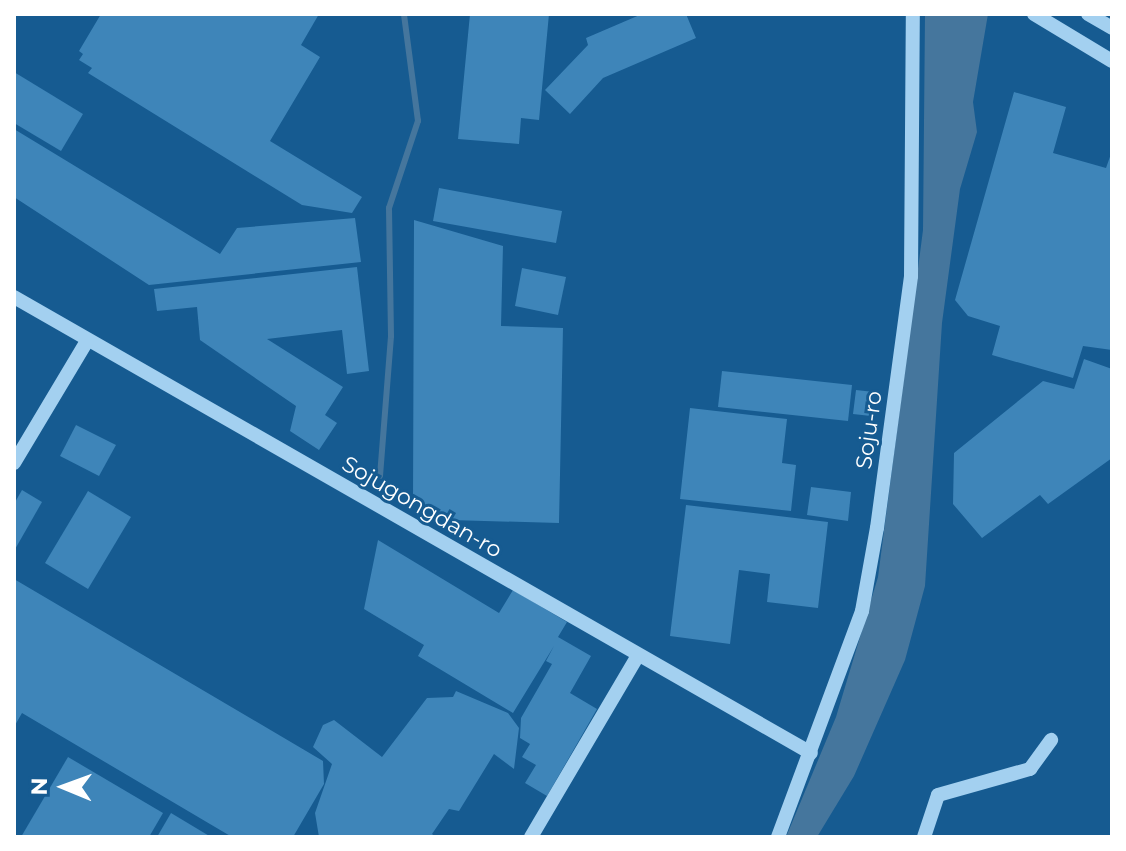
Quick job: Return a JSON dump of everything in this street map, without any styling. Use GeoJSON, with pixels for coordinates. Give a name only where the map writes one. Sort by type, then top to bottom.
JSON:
{"type":"FeatureCollection","features":[{"type":"Feature","properties":{"kind":"street","name":"Soju-ro"},"geometry":{"type":"LineString","coordinates":[[778,837],[862,611],[903,349],[914,216],[913,14]]}},
{"type":"Feature","properties":{"kind":"street"},"geometry":{"type":"LineString","coordinates":[[1034,14],[1112,61]]}},
{"type":"Feature","properties":{"kind":"street"},"geometry":{"type":"LineString","coordinates":[[1088,14],[1112,28]]}},
{"type":"Feature","properties":{"kind":"street","name":"Sojugongdan-ro"},"geometry":{"type":"LineString","coordinates":[[14,297],[811,753]]}},
{"type":"Feature","properties":{"kind":"street"},"geometry":{"type":"LineString","coordinates":[[14,463],[87,341]]}},
{"type":"Feature","properties":{"kind":"street"},"geometry":{"type":"LineString","coordinates":[[531,837],[638,655]]}},
{"type":"Feature","properties":{"kind":"street"},"geometry":{"type":"LineString","coordinates":[[924,837],[938,795],[1030,769],[1051,740]]}},
{"type":"Feature","properties":{"kind":"water"},"geometry":{"type":"Polygon","coordinates":[[[925,14],[988,14],[973,102],[977,132],[960,189],[942,323],[925,586],[905,660],[854,776],[817,837],[786,837],[836,717],[878,577],[923,230],[925,14]]]}},
{"type":"Feature","properties":{"kind":"building"},"geometry":{"type":"Polygon","coordinates":[[[101,14],[319,14],[301,45],[320,57],[270,141],[362,197],[352,213],[302,205],[88,73],[92,68],[79,60],[83,54],[79,51],[101,14]]]}},
{"type":"Feature","properties":{"kind":"building"},"geometry":{"type":"Polygon","coordinates":[[[470,14],[549,14],[539,120],[521,118],[519,144],[458,139],[470,14]]]}},
{"type":"Feature","properties":{"kind":"building"},"geometry":{"type":"Polygon","coordinates":[[[642,14],[686,14],[696,38],[603,78],[570,114],[545,90],[588,45],[586,38],[642,14]]]}},
{"type":"Feature","properties":{"kind":"building"},"geometry":{"type":"Polygon","coordinates":[[[14,72],[83,114],[61,151],[14,123],[14,72]]]}},
{"type":"Feature","properties":{"kind":"building"},"geometry":{"type":"Polygon","coordinates":[[[1014,92],[1066,107],[1053,153],[1106,168],[1112,151],[1112,350],[1083,346],[1073,378],[992,355],[1000,326],[968,316],[955,300],[1014,92]]]}},
{"type":"Feature","properties":{"kind":"building"},"geometry":{"type":"Polygon","coordinates":[[[14,129],[220,254],[237,228],[355,218],[361,262],[149,285],[14,197],[14,129]]]}},
{"type":"Feature","properties":{"kind":"building"},"geometry":{"type":"Polygon","coordinates":[[[439,188],[562,211],[556,243],[433,221],[439,188]]]}},
{"type":"Feature","properties":{"kind":"building"},"geometry":{"type":"Polygon","coordinates":[[[414,220],[503,246],[501,326],[563,328],[559,523],[450,520],[413,500],[414,220]]]}},
{"type":"Feature","properties":{"kind":"building"},"geometry":{"type":"Polygon","coordinates":[[[357,267],[369,371],[347,374],[342,330],[267,339],[343,387],[325,415],[337,423],[319,450],[290,431],[296,406],[200,340],[197,307],[157,311],[154,289],[357,267]]]}},
{"type":"Feature","properties":{"kind":"building"},"geometry":{"type":"Polygon","coordinates":[[[522,268],[566,277],[558,315],[515,306],[522,268]]]}},
{"type":"Feature","properties":{"kind":"building"},"geometry":{"type":"Polygon","coordinates":[[[1084,359],[1112,369],[1112,458],[1048,504],[1040,495],[982,538],[953,504],[954,453],[1043,381],[1074,389],[1084,359]]]}},
{"type":"Feature","properties":{"kind":"building"},"geometry":{"type":"Polygon","coordinates":[[[722,371],[852,385],[848,421],[718,407],[722,371]]]}},
{"type":"Feature","properties":{"kind":"building"},"geometry":{"type":"Polygon","coordinates":[[[856,390],[874,392],[871,416],[853,414],[856,390]]]}},
{"type":"Feature","properties":{"kind":"building"},"geometry":{"type":"Polygon","coordinates":[[[690,408],[787,419],[782,463],[796,465],[791,511],[680,499],[690,408]]]}},
{"type":"Feature","properties":{"kind":"building"},"geometry":{"type":"Polygon","coordinates":[[[76,425],[116,445],[99,476],[60,456],[76,425]]]}},
{"type":"Feature","properties":{"kind":"building"},"geometry":{"type":"Polygon","coordinates":[[[811,487],[851,492],[848,521],[807,515],[811,487]]]}},
{"type":"Feature","properties":{"kind":"building"},"geometry":{"type":"Polygon","coordinates":[[[22,490],[42,502],[14,551],[14,504],[22,490]]]}},
{"type":"Feature","properties":{"kind":"building"},"geometry":{"type":"Polygon","coordinates":[[[88,491],[131,517],[88,589],[45,563],[88,491]]]}},
{"type":"Feature","properties":{"kind":"building"},"geometry":{"type":"Polygon","coordinates":[[[686,505],[828,522],[818,608],[767,602],[770,574],[739,570],[730,644],[670,636],[686,505]]]}},
{"type":"Feature","properties":{"kind":"building"},"geometry":{"type":"Polygon","coordinates":[[[378,540],[499,613],[513,590],[567,622],[558,637],[591,656],[570,693],[597,709],[547,796],[525,783],[536,765],[522,757],[530,744],[520,738],[521,718],[552,664],[546,661],[554,646],[513,713],[418,656],[424,645],[364,609],[378,540]]]}},
{"type":"Feature","properties":{"kind":"building"},"geometry":{"type":"Polygon","coordinates":[[[14,579],[323,761],[324,784],[293,837],[232,837],[22,713],[14,727],[14,579]]]}},
{"type":"Feature","properties":{"kind":"building"},"geometry":{"type":"Polygon","coordinates":[[[456,691],[508,713],[519,728],[514,769],[494,754],[459,811],[449,809],[432,834],[436,837],[319,837],[315,813],[332,764],[313,747],[323,725],[334,720],[382,757],[427,698],[453,697],[456,691]]]}},
{"type":"Feature","properties":{"kind":"building"},"geometry":{"type":"Polygon","coordinates":[[[68,757],[163,813],[149,837],[21,837],[68,757]]]}},
{"type":"Feature","properties":{"kind":"building"},"geometry":{"type":"Polygon","coordinates":[[[171,813],[211,837],[157,837],[171,813]]]}},
{"type":"Feature","properties":{"kind":"waterway"},"geometry":{"type":"LineString","coordinates":[[380,476],[391,336],[389,208],[418,121],[404,14]]}}]}
